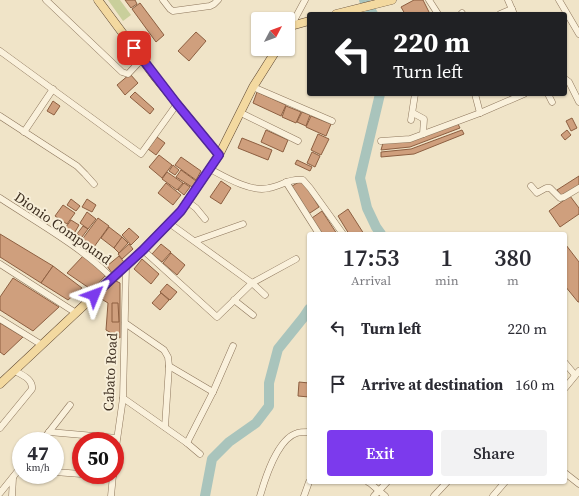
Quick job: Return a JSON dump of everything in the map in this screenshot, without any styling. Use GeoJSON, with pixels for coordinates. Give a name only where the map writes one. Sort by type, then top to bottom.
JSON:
{"type":"FeatureCollection","features":[{"type":"Feature","properties":{"kind":"main road"},"geometry":{"type":"LineString","coordinates":[[98,0],[177,104],[219,155]]}},
{"type":"Feature","properties":{"kind":"main road"},"geometry":{"type":"LineString","coordinates":[[344,12],[389,1]]}},
{"type":"Feature","properties":{"kind":"main road"},"geometry":{"type":"LineString","coordinates":[[295,26],[307,22]]}},
{"type":"Feature","properties":{"kind":"main road"},"geometry":{"type":"LineString","coordinates":[[0,384],[143,250],[170,223],[188,202],[219,155],[254,87],[273,56]]}},
{"type":"Feature","properties":{"kind":"street"},"geometry":{"type":"LineString","coordinates":[[46,0],[122,72],[128,74],[142,59]]}},
{"type":"Feature","properties":{"kind":"street"},"geometry":{"type":"LineString","coordinates":[[163,0],[173,11],[210,6],[218,0]]}},
{"type":"Feature","properties":{"kind":"street"},"geometry":{"type":"LineString","coordinates":[[295,18],[305,0]]}},
{"type":"Feature","properties":{"kind":"street"},"geometry":{"type":"LineString","coordinates":[[429,0],[437,12]]}},
{"type":"Feature","properties":{"kind":"street"},"geometry":{"type":"LineString","coordinates":[[508,0],[513,12]]}},
{"type":"Feature","properties":{"kind":"street"},"geometry":{"type":"LineString","coordinates":[[559,0],[566,12]]}},
{"type":"Feature","properties":{"kind":"street"},"geometry":{"type":"LineString","coordinates":[[567,14],[579,34]]}},
{"type":"Feature","properties":{"kind":"street"},"geometry":{"type":"LineString","coordinates":[[0,51],[141,154],[177,104]]}},
{"type":"Feature","properties":{"kind":"street"},"geometry":{"type":"LineString","coordinates":[[567,80],[579,102]]}},
{"type":"Feature","properties":{"kind":"street"},"geometry":{"type":"LineString","coordinates":[[254,87],[332,121]]}},
{"type":"Feature","properties":{"kind":"street"},"geometry":{"type":"LineString","coordinates":[[24,132],[53,89]]}},
{"type":"Feature","properties":{"kind":"street"},"geometry":{"type":"LineString","coordinates":[[411,120],[415,96]]}},
{"type":"Feature","properties":{"kind":"street"},"geometry":{"type":"LineString","coordinates":[[476,96],[480,113]]}},
{"type":"Feature","properties":{"kind":"street"},"geometry":{"type":"LineString","coordinates":[[381,141],[410,139],[480,113],[519,96]]}},
{"type":"Feature","properties":{"kind":"street"},"geometry":{"type":"LineString","coordinates":[[549,96],[552,102]]}},
{"type":"Feature","properties":{"kind":"street"},"geometry":{"type":"LineString","coordinates":[[240,113],[298,141]]}},
{"type":"Feature","properties":{"kind":"street"},"geometry":{"type":"LineString","coordinates":[[412,113],[424,119],[423,134]]}},
{"type":"Feature","properties":{"kind":"street"},"geometry":{"type":"LineString","coordinates":[[0,116],[76,166],[94,184]]}},
{"type":"Feature","properties":{"kind":"street"},"geometry":{"type":"LineString","coordinates":[[210,169],[243,185],[263,190],[286,182],[296,180],[305,181],[342,232]]}},
{"type":"Feature","properties":{"kind":"street"},"geometry":{"type":"LineString","coordinates":[[286,182],[318,232]]}},
{"type":"Feature","properties":{"kind":"street"},"geometry":{"type":"LineString","coordinates":[[531,186],[537,193],[546,188],[550,188],[560,198],[579,188]]}},
{"type":"Feature","properties":{"kind":"street","name":"Dionio Compound"},"geometry":{"type":"LineString","coordinates":[[0,198],[76,248],[102,268],[112,278]]}},
{"type":"Feature","properties":{"kind":"street"},"geometry":{"type":"LineString","coordinates":[[188,202],[196,208],[205,219]]}},
{"type":"Feature","properties":{"kind":"street"},"geometry":{"type":"LineString","coordinates":[[170,223],[252,283],[265,295]]}},
{"type":"Feature","properties":{"kind":"street"},"geometry":{"type":"LineString","coordinates":[[195,242],[243,224]]}},
{"type":"Feature","properties":{"kind":"street"},"geometry":{"type":"LineString","coordinates":[[143,250],[217,317],[252,283],[296,259]]}},
{"type":"Feature","properties":{"kind":"street"},"geometry":{"type":"LineString","coordinates":[[0,265],[76,313]]}},
{"type":"Feature","properties":{"kind":"street","name":"Cabato Road"},"geometry":{"type":"LineString","coordinates":[[118,432],[122,398],[126,266]]}},
{"type":"Feature","properties":{"kind":"street"},"geometry":{"type":"LineString","coordinates":[[234,300],[253,315]]}},
{"type":"Feature","properties":{"kind":"street"},"geometry":{"type":"LineString","coordinates":[[0,319],[42,345]]}},
{"type":"Feature","properties":{"kind":"street"},"geometry":{"type":"LineString","coordinates":[[125,323],[164,350],[168,357],[169,366],[165,427]]}},
{"type":"Feature","properties":{"kind":"street"},"geometry":{"type":"LineString","coordinates":[[187,444],[213,392],[233,346]]}},
{"type":"Feature","properties":{"kind":"street"},"geometry":{"type":"LineString","coordinates":[[567,365],[577,373],[567,386]]}},
{"type":"Feature","properties":{"kind":"street"},"geometry":{"type":"LineString","coordinates":[[169,366],[213,392]]}},
{"type":"Feature","properties":{"kind":"street"},"geometry":{"type":"LineString","coordinates":[[0,428],[32,389],[32,384],[30,381],[15,371]]}},
{"type":"Feature","properties":{"kind":"street"},"geometry":{"type":"LineString","coordinates":[[122,398],[165,427],[200,454]]}},
{"type":"Feature","properties":{"kind":"street"},"geometry":{"type":"LineString","coordinates":[[49,432],[70,406]]}},
{"type":"Feature","properties":{"kind":"street"},"geometry":{"type":"LineString","coordinates":[[260,496],[265,479],[281,446],[287,439],[296,434],[307,432]]}},
{"type":"Feature","properties":{"kind":"street"},"geometry":{"type":"LineString","coordinates":[[567,475],[579,484]]}},
{"type":"Feature","properties":{"kind":"street"},"geometry":{"type":"LineString","coordinates":[[0,493],[12,478]]}},
{"type":"Feature","properties":{"kind":"street"},"geometry":{"type":"LineString","coordinates":[[12,496],[13,484]]}},
{"type":"Feature","properties":{"kind":"street"},"geometry":{"type":"LineString","coordinates":[[111,496],[112,484]]}},
{"type":"Feature","properties":{"kind":"street"},"geometry":{"type":"LineString","coordinates":[[304,496],[308,484]]}},
{"type":"Feature","properties":{"kind":"street"},"geometry":{"type":"LineString","coordinates":[[371,484],[385,496]]}},
{"type":"Feature","properties":{"kind":"street"},"geometry":{"type":"LineString","coordinates":[[374,496],[385,484]]}},
{"type":"Feature","properties":{"kind":"street"},"geometry":{"type":"LineString","coordinates":[[434,496],[445,484]]}},
{"type":"Feature","properties":{"kind":"street"},"geometry":{"type":"LineString","coordinates":[[492,496],[503,484]]}},
{"type":"Feature","properties":{"kind":"green space"},"geometry":{"type":"Polygon","coordinates":[[[108,0],[120,0],[131,15],[123,21],[108,0]]]}},
{"type":"Feature","properties":{"kind":"building"},"geometry":{"type":"Polygon","coordinates":[[[125,0],[135,0],[137,4],[131,8],[125,0]]]}},
{"type":"Feature","properties":{"kind":"building"},"geometry":{"type":"Polygon","coordinates":[[[414,0],[423,0],[429,12],[404,12],[401,7],[414,0]]]}},
{"type":"Feature","properties":{"kind":"building"},"geometry":{"type":"Polygon","coordinates":[[[140,3],[164,35],[156,42],[132,9],[140,3]]]}},
{"type":"Feature","properties":{"kind":"building"},"geometry":{"type":"Polygon","coordinates":[[[196,32],[206,41],[189,61],[178,51],[196,32]]]}},
{"type":"Feature","properties":{"kind":"building"},"geometry":{"type":"Polygon","coordinates":[[[130,74],[138,83],[125,95],[117,85],[130,74]]]}},
{"type":"Feature","properties":{"kind":"building"},"geometry":{"type":"Polygon","coordinates":[[[135,92],[154,109],[150,114],[130,97],[135,92]]]}},
{"type":"Feature","properties":{"kind":"building"},"geometry":{"type":"Polygon","coordinates":[[[257,92],[286,105],[281,116],[253,103],[257,92]]]}},
{"type":"Feature","properties":{"kind":"building"},"geometry":{"type":"Polygon","coordinates":[[[53,101],[60,106],[54,115],[47,111],[53,101]]]}},
{"type":"Feature","properties":{"kind":"building"},"geometry":{"type":"Polygon","coordinates":[[[286,106],[301,112],[296,123],[282,117],[286,106]]]}},
{"type":"Feature","properties":{"kind":"building"},"geometry":{"type":"Polygon","coordinates":[[[302,112],[310,115],[306,126],[297,122],[302,112]]]}},
{"type":"Feature","properties":{"kind":"building"},"geometry":{"type":"Polygon","coordinates":[[[311,116],[331,124],[326,136],[306,127],[311,116]]]}},
{"type":"Feature","properties":{"kind":"building"},"geometry":{"type":"Polygon","coordinates":[[[572,118],[577,128],[571,131],[566,121],[572,118]]]}},
{"type":"Feature","properties":{"kind":"building"},"geometry":{"type":"Polygon","coordinates":[[[457,122],[460,128],[410,147],[381,150],[383,143],[409,140],[457,122]]]}},
{"type":"Feature","properties":{"kind":"building"},"geometry":{"type":"Polygon","coordinates":[[[266,130],[288,140],[283,152],[261,142],[266,130]]]}},
{"type":"Feature","properties":{"kind":"building"},"geometry":{"type":"Polygon","coordinates":[[[462,130],[464,134],[414,154],[381,157],[381,152],[411,149],[462,130]]]}},
{"type":"Feature","properties":{"kind":"building"},"geometry":{"type":"Polygon","coordinates":[[[567,130],[571,135],[565,140],[561,135],[567,130]]]}},
{"type":"Feature","properties":{"kind":"building"},"geometry":{"type":"Polygon","coordinates":[[[318,134],[329,139],[321,155],[311,150],[318,134]]]}},
{"type":"Feature","properties":{"kind":"building"},"geometry":{"type":"Polygon","coordinates":[[[157,137],[165,143],[156,155],[148,149],[157,137]]]}},
{"type":"Feature","properties":{"kind":"building"},"geometry":{"type":"Polygon","coordinates":[[[242,138],[272,150],[268,160],[238,148],[242,138]]]}},
{"type":"Feature","properties":{"kind":"building"},"geometry":{"type":"Polygon","coordinates":[[[312,152],[320,156],[315,167],[307,163],[312,152]]]}},
{"type":"Feature","properties":{"kind":"building"},"geometry":{"type":"Polygon","coordinates":[[[159,155],[172,165],[162,178],[149,167],[159,155]]]}},
{"type":"Feature","properties":{"kind":"building"},"geometry":{"type":"Polygon","coordinates":[[[181,157],[201,171],[196,180],[175,165],[181,157]]]}},
{"type":"Feature","properties":{"kind":"building"},"geometry":{"type":"Polygon","coordinates":[[[297,160],[312,167],[310,171],[295,164],[297,160]]]}},
{"type":"Feature","properties":{"kind":"building"},"geometry":{"type":"Polygon","coordinates":[[[173,165],[179,170],[175,175],[169,171],[173,165]]]}},
{"type":"Feature","properties":{"kind":"building"},"geometry":{"type":"Polygon","coordinates":[[[181,170],[196,181],[192,187],[176,177],[181,170]]]}},
{"type":"Feature","properties":{"kind":"building"},"geometry":{"type":"Polygon","coordinates":[[[167,172],[183,183],[177,190],[162,179],[167,172]]]}},
{"type":"Feature","properties":{"kind":"building"},"geometry":{"type":"Polygon","coordinates":[[[579,176],[579,185],[561,196],[557,190],[579,176]]]}},
{"type":"Feature","properties":{"kind":"building"},"geometry":{"type":"Polygon","coordinates":[[[302,180],[319,207],[307,215],[289,188],[302,180]]]}},
{"type":"Feature","properties":{"kind":"building"},"geometry":{"type":"Polygon","coordinates":[[[221,181],[231,188],[221,204],[210,197],[221,181]]]}},
{"type":"Feature","properties":{"kind":"building"},"geometry":{"type":"Polygon","coordinates":[[[166,183],[181,195],[173,205],[158,193],[166,183]]]}},
{"type":"Feature","properties":{"kind":"building"},"geometry":{"type":"Polygon","coordinates":[[[184,183],[190,187],[184,195],[178,190],[184,183]]]}},
{"type":"Feature","properties":{"kind":"building"},"geometry":{"type":"Polygon","coordinates":[[[570,196],[579,208],[579,214],[560,227],[549,211],[570,196]]]}},
{"type":"Feature","properties":{"kind":"building"},"geometry":{"type":"Polygon","coordinates":[[[71,199],[80,206],[76,211],[67,205],[71,199]]]}},
{"type":"Feature","properties":{"kind":"building"},"geometry":{"type":"Polygon","coordinates":[[[87,199],[96,205],[92,212],[82,207],[87,199]]]}},
{"type":"Feature","properties":{"kind":"building"},"geometry":{"type":"Polygon","coordinates":[[[63,205],[75,213],[67,224],[55,216],[63,205]]]}},
{"type":"Feature","properties":{"kind":"building"},"geometry":{"type":"Polygon","coordinates":[[[348,209],[363,232],[348,232],[338,216],[348,209]]]}},
{"type":"Feature","properties":{"kind":"building"},"geometry":{"type":"Polygon","coordinates":[[[322,211],[336,232],[317,232],[309,220],[322,211]]]}},
{"type":"Feature","properties":{"kind":"building"},"geometry":{"type":"Polygon","coordinates":[[[87,212],[96,219],[88,229],[80,223],[87,212]]]}},
{"type":"Feature","properties":{"kind":"building"},"geometry":{"type":"Polygon","coordinates":[[[98,218],[109,226],[89,254],[78,245],[98,218]]]}},
{"type":"Feature","properties":{"kind":"building"},"geometry":{"type":"Polygon","coordinates":[[[71,220],[79,225],[72,237],[63,231],[71,220]]]}},
{"type":"Feature","properties":{"kind":"building"},"geometry":{"type":"Polygon","coordinates":[[[83,226],[88,229],[82,237],[77,234],[83,226]]]}},
{"type":"Feature","properties":{"kind":"building"},"geometry":{"type":"Polygon","coordinates":[[[109,227],[122,237],[114,248],[101,238],[109,227]]]}},
{"type":"Feature","properties":{"kind":"building"},"geometry":{"type":"Polygon","coordinates":[[[129,228],[139,237],[131,245],[122,235],[129,228]]]}},
{"type":"Feature","properties":{"kind":"building"},"geometry":{"type":"Polygon","coordinates":[[[0,234],[53,266],[41,283],[0,257],[0,234]]]}},
{"type":"Feature","properties":{"kind":"building"},"geometry":{"type":"Polygon","coordinates":[[[122,237],[128,243],[119,253],[114,248],[122,237]]]}},
{"type":"Feature","properties":{"kind":"building"},"geometry":{"type":"Polygon","coordinates":[[[129,244],[133,249],[122,259],[118,254],[129,244]]]}},
{"type":"Feature","properties":{"kind":"building"},"geometry":{"type":"Polygon","coordinates":[[[161,244],[171,252],[162,262],[152,254],[161,244]]]}},
{"type":"Feature","properties":{"kind":"building"},"geometry":{"type":"Polygon","coordinates":[[[567,246],[579,262],[578,302],[567,288],[567,246]]]}},
{"type":"Feature","properties":{"kind":"building"},"geometry":{"type":"Polygon","coordinates":[[[171,253],[185,265],[177,275],[163,263],[171,253]]]}},
{"type":"Feature","properties":{"kind":"building"},"geometry":{"type":"Polygon","coordinates":[[[83,256],[106,275],[92,290],[67,273],[83,256]]]}},
{"type":"Feature","properties":{"kind":"building"},"geometry":{"type":"Polygon","coordinates":[[[119,256],[124,262],[112,273],[107,266],[119,256]]]}},
{"type":"Feature","properties":{"kind":"building"},"geometry":{"type":"Polygon","coordinates":[[[142,259],[159,274],[151,284],[134,269],[142,259]]]}},
{"type":"Feature","properties":{"kind":"building"},"geometry":{"type":"Polygon","coordinates":[[[53,266],[82,288],[68,300],[41,283],[53,266]]]}},
{"type":"Feature","properties":{"kind":"building"},"geometry":{"type":"Polygon","coordinates":[[[13,278],[59,307],[33,331],[0,310],[0,297],[13,278]]]}},
{"type":"Feature","properties":{"kind":"building"},"geometry":{"type":"Polygon","coordinates":[[[116,281],[120,283],[120,338],[106,330],[108,303],[98,297],[116,281]]]}},
{"type":"Feature","properties":{"kind":"building"},"geometry":{"type":"Polygon","coordinates":[[[167,284],[177,292],[170,300],[160,292],[167,284]]]}},
{"type":"Feature","properties":{"kind":"building"},"geometry":{"type":"Polygon","coordinates":[[[161,293],[169,300],[160,310],[152,303],[161,293]]]}},
{"type":"Feature","properties":{"kind":"building"},"geometry":{"type":"Polygon","coordinates":[[[112,303],[118,303],[119,322],[112,322],[112,303]]]}},
{"type":"Feature","properties":{"kind":"building"},"geometry":{"type":"Polygon","coordinates":[[[0,323],[23,337],[4,355],[0,352],[0,323]]]}},
{"type":"Feature","properties":{"kind":"building"},"geometry":{"type":"Polygon","coordinates":[[[299,382],[307,383],[307,397],[298,396],[299,382]]]}},
{"type":"Feature","properties":{"kind":"waterway"},"geometry":{"type":"LineString","coordinates":[[364,0],[372,12]]}},
{"type":"Feature","properties":{"kind":"waterway"},"geometry":{"type":"LineString","coordinates":[[380,96],[360,178],[367,208],[380,232]]}},
{"type":"Feature","properties":{"kind":"waterway"},"geometry":{"type":"LineString","coordinates":[[205,496],[212,459],[229,442],[256,423],[269,406],[269,383],[278,349],[307,312]]}},
{"type":"Feature","properties":{"kind":"route"},"geometry":{"type":"LineString","coordinates":[[94,295],[143,250],[181,211],[219,155],[156,78],[134,48]]}}]}
